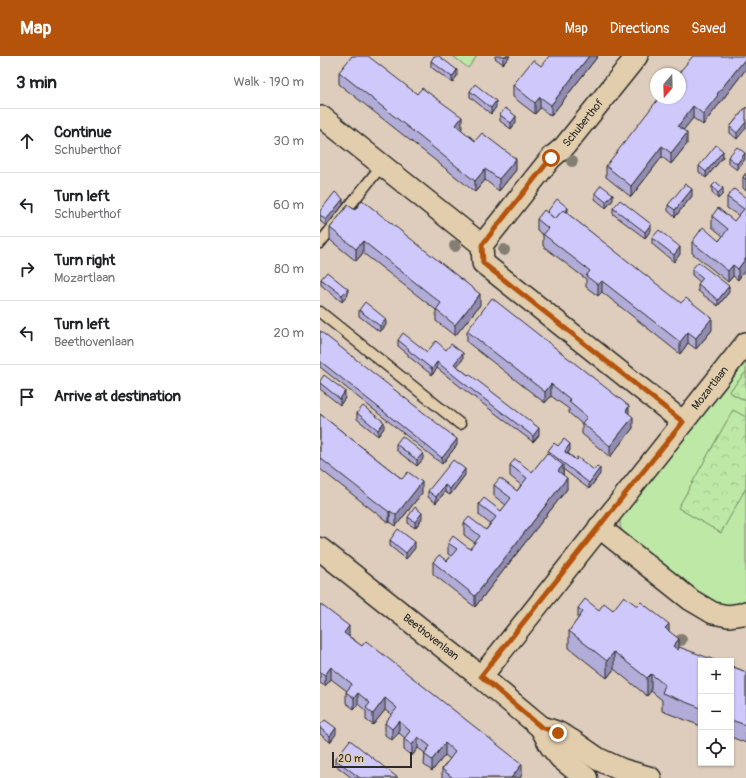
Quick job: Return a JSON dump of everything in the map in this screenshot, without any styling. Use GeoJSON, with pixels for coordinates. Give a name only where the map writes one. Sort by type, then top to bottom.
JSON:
{"type":"FeatureCollection","features":[{"type":"Feature","properties":{"kind":"main road","name":"Beethovenlaan"},"geometry":{"type":"LineString","coordinates":[[320,549],[481,676],[541,727],[558,733],[572,741],[594,768],[622,770],[650,778]]}},
{"type":"Feature","properties":{"kind":"main road","name":"Beethovenlaan"},"geometry":{"type":"LineString","coordinates":[[541,727],[551,746],[561,758],[586,778]]}},
{"type":"Feature","properties":{"kind":"street","name":"Schuberthof"},"geometry":{"type":"LineString","coordinates":[[482,245],[551,158],[564,147],[637,56]]}},
{"type":"Feature","properties":{"kind":"street"},"geometry":{"type":"LineString","coordinates":[[322,117],[482,245],[483,263],[683,422]]}},
{"type":"Feature","properties":{"kind":"street","name":"Mozartlaan"},"geometry":{"type":"LineString","coordinates":[[481,676],[746,343]]}},
{"type":"Feature","properties":{"kind":"street"},"geometry":{"type":"LineString","coordinates":[[599,527],[691,600],[713,613],[728,616],[746,612]]}},
{"type":"Feature","properties":{"kind":"lane"},"geometry":{"type":"LineString","coordinates":[[320,243],[382,164]]}},
{"type":"Feature","properties":{"kind":"lane"},"geometry":{"type":"LineString","coordinates":[[320,312],[460,424]]}},
{"type":"Feature","properties":{"kind":"green space"},"geometry":{"type":"Polygon","coordinates":[[[453,56],[477,56],[468,68],[453,56]]]}},
{"type":"Feature","properties":{"kind":"green space"},"geometry":{"type":"Polygon","coordinates":[[[746,360],[746,372],[729,392],[746,401],[746,600],[732,604],[719,604],[710,601],[625,534],[620,526],[620,522],[621,517],[746,360]]]}},
{"type":"Feature","properties":{"kind":"green space"},"geometry":{"type":"Polygon","coordinates":[[[746,372],[746,401],[729,392],[746,372]]]}},
{"type":"Feature","properties":{"kind":"green space"},"geometry":{"type":"Polygon","coordinates":[[[733,410],[746,417],[746,488],[721,533],[678,508],[733,410]]]}},
{"type":"Feature","properties":{"kind":"building"},"geometry":{"type":"Polygon","coordinates":[[[352,56],[368,56],[417,94],[422,88],[462,117],[456,125],[475,141],[482,133],[516,159],[499,179],[485,169],[475,181],[339,72],[352,56]]]}},
{"type":"Feature","properties":{"kind":"building"},"geometry":{"type":"Polygon","coordinates":[[[434,56],[439,56],[457,70],[452,77],[431,61],[434,56]]]}},
{"type":"Feature","properties":{"kind":"building"},"geometry":{"type":"Polygon","coordinates":[[[549,56],[589,56],[551,105],[540,97],[535,103],[513,85],[533,60],[541,66],[549,56]]]}},
{"type":"Feature","properties":{"kind":"building"},"geometry":{"type":"Polygon","coordinates":[[[693,56],[746,56],[703,114],[693,106],[678,126],[687,133],[671,153],[662,146],[631,186],[606,166],[654,104],[686,104],[686,68],[683,68],[693,56]]]}},
{"type":"Feature","properties":{"kind":"building"},"geometry":{"type":"Polygon","coordinates":[[[475,84],[496,101],[491,108],[470,91],[475,84]]]}},
{"type":"Feature","properties":{"kind":"building"},"geometry":{"type":"Polygon","coordinates":[[[746,107],[746,122],[737,133],[730,127],[746,107]]]}},
{"type":"Feature","properties":{"kind":"building"},"geometry":{"type":"Polygon","coordinates":[[[505,108],[516,116],[511,123],[500,115],[505,108]]]}},
{"type":"Feature","properties":{"kind":"building"},"geometry":{"type":"Polygon","coordinates":[[[716,145],[723,151],[706,172],[699,166],[716,145]]]}},
{"type":"Feature","properties":{"kind":"building"},"geometry":{"type":"Polygon","coordinates":[[[737,147],[745,153],[737,164],[728,157],[737,147]]]}},
{"type":"Feature","properties":{"kind":"building"},"geometry":{"type":"Polygon","coordinates":[[[746,173],[746,180],[743,177],[746,173]]]}},
{"type":"Feature","properties":{"kind":"building"},"geometry":{"type":"Polygon","coordinates":[[[716,182],[723,188],[718,193],[712,186],[716,182]]]}},
{"type":"Feature","properties":{"kind":"building"},"geometry":{"type":"Polygon","coordinates":[[[685,184],[692,189],[675,210],[668,205],[685,184]]]}},
{"type":"Feature","properties":{"kind":"building"},"geometry":{"type":"Polygon","coordinates":[[[601,185],[613,194],[606,202],[595,193],[601,185]]]}},
{"type":"Feature","properties":{"kind":"building"},"geometry":{"type":"Polygon","coordinates":[[[734,189],[746,198],[746,258],[738,269],[733,265],[728,271],[692,242],[703,227],[719,241],[728,229],[712,216],[718,208],[734,221],[744,209],[727,197],[734,189]]]}},
{"type":"Feature","properties":{"kind":"building"},"geometry":{"type":"Polygon","coordinates":[[[335,192],[343,199],[326,220],[320,215],[320,211],[335,192]]]}},
{"type":"Feature","properties":{"kind":"building"},"geometry":{"type":"Polygon","coordinates":[[[557,199],[568,208],[565,212],[563,210],[555,219],[547,212],[557,199]]]}},
{"type":"Feature","properties":{"kind":"building"},"geometry":{"type":"Polygon","coordinates":[[[362,200],[480,294],[455,325],[436,310],[441,303],[363,241],[356,249],[330,228],[348,205],[355,210],[362,200]]]}},
{"type":"Feature","properties":{"kind":"building"},"geometry":{"type":"Polygon","coordinates":[[[620,200],[651,224],[645,232],[613,208],[620,200]]]}},
{"type":"Feature","properties":{"kind":"building"},"geometry":{"type":"Polygon","coordinates":[[[544,210],[555,219],[563,210],[681,303],[686,298],[712,318],[696,338],[688,332],[680,342],[602,281],[598,285],[586,276],[590,271],[543,234],[548,228],[537,219],[544,210]]]}},
{"type":"Feature","properties":{"kind":"building"},"geometry":{"type":"Polygon","coordinates":[[[659,230],[680,247],[674,255],[652,238],[659,230]]]}},
{"type":"Feature","properties":{"kind":"building"},"geometry":{"type":"Polygon","coordinates":[[[698,262],[729,286],[718,300],[698,284],[703,278],[692,269],[698,262]]]}},
{"type":"Feature","properties":{"kind":"building"},"geometry":{"type":"Polygon","coordinates":[[[327,272],[348,289],[342,295],[321,279],[327,272]]]}},
{"type":"Feature","properties":{"kind":"building"},"geometry":{"type":"Polygon","coordinates":[[[492,298],[629,406],[626,411],[633,417],[610,446],[582,423],[587,417],[569,402],[571,400],[551,384],[545,392],[467,331],[492,298]]]}},
{"type":"Feature","properties":{"kind":"building"},"geometry":{"type":"Polygon","coordinates":[[[365,302],[386,319],[380,326],[359,310],[365,302]]]}},
{"type":"Feature","properties":{"kind":"building"},"geometry":{"type":"Polygon","coordinates":[[[320,331],[457,439],[442,458],[320,361],[320,331]]]}},
{"type":"Feature","properties":{"kind":"building"},"geometry":{"type":"Polygon","coordinates":[[[403,333],[427,352],[436,341],[446,350],[451,344],[463,353],[454,364],[539,428],[533,436],[437,362],[432,369],[398,340],[403,333]]]}},
{"type":"Feature","properties":{"kind":"building"},"geometry":{"type":"Polygon","coordinates":[[[324,375],[345,391],[340,399],[320,383],[324,375]]]}},
{"type":"Feature","properties":{"kind":"building"},"geometry":{"type":"Polygon","coordinates":[[[363,406],[384,422],[378,430],[357,413],[363,406]]]}},
{"type":"Feature","properties":{"kind":"building"},"geometry":{"type":"Polygon","coordinates":[[[320,414],[402,479],[408,472],[422,482],[396,515],[390,511],[389,512],[320,458],[320,414]]]}},
{"type":"Feature","properties":{"kind":"building"},"geometry":{"type":"Polygon","coordinates":[[[402,436],[423,453],[417,460],[396,444],[402,436]]]}},
{"type":"Feature","properties":{"kind":"building"},"geometry":{"type":"Polygon","coordinates":[[[564,439],[570,444],[565,452],[576,460],[577,457],[594,470],[597,466],[600,468],[589,483],[548,451],[554,443],[558,446],[564,439]]]}},
{"type":"Feature","properties":{"kind":"building"},"geometry":{"type":"Polygon","coordinates":[[[547,453],[563,465],[558,471],[567,478],[475,596],[433,562],[439,555],[447,561],[457,549],[448,543],[453,536],[470,549],[480,536],[464,523],[469,517],[486,530],[496,517],[479,504],[484,498],[501,511],[511,498],[494,485],[500,478],[517,491],[527,478],[510,465],[515,459],[532,472],[547,453]]]}},
{"type":"Feature","properties":{"kind":"building"},"geometry":{"type":"Polygon","coordinates":[[[453,460],[465,469],[450,489],[445,485],[436,497],[428,491],[453,460]]]}},
{"type":"Feature","properties":{"kind":"building"},"geometry":{"type":"Polygon","coordinates":[[[415,507],[422,513],[415,522],[408,517],[415,507]]]}},
{"type":"Feature","properties":{"kind":"building"},"geometry":{"type":"Polygon","coordinates":[[[398,529],[415,542],[406,553],[390,540],[398,529]]]}},
{"type":"Feature","properties":{"kind":"building"},"geometry":{"type":"Polygon","coordinates":[[[624,596],[637,606],[641,602],[669,624],[665,628],[679,639],[673,646],[678,650],[679,647],[709,658],[698,658],[698,707],[662,693],[665,685],[651,674],[647,678],[614,652],[607,661],[569,631],[583,612],[578,608],[585,599],[599,610],[604,603],[613,610],[624,596]]]}},
{"type":"Feature","properties":{"kind":"building"},"geometry":{"type":"Polygon","coordinates":[[[320,604],[349,626],[344,633],[362,646],[366,641],[522,764],[511,778],[453,778],[442,769],[455,752],[445,743],[432,760],[424,754],[430,746],[418,737],[412,745],[404,739],[410,731],[399,721],[392,729],[385,723],[397,708],[385,698],[373,714],[366,708],[370,703],[358,693],[354,698],[346,692],[352,684],[331,667],[325,675],[320,672],[320,604]]]}},
{"type":"Feature","properties":{"kind":"building"},"geometry":{"type":"Polygon","coordinates":[[[734,667],[746,672],[746,725],[734,721],[734,667]]]}},
{"type":"Feature","properties":{"kind":"building"},"geometry":{"type":"Polygon","coordinates":[[[325,720],[336,728],[330,736],[320,728],[320,725],[325,720]]]}},
{"type":"Feature","properties":{"kind":"building"},"geometry":{"type":"Polygon","coordinates":[[[350,740],[398,778],[360,778],[335,759],[350,740]]]}},
{"type":"Feature","properties":{"kind":"route"},"geometry":{"type":"LineString","coordinates":[[551,158],[482,245],[483,263],[683,422],[481,676],[541,727],[558,733]]}}]}
